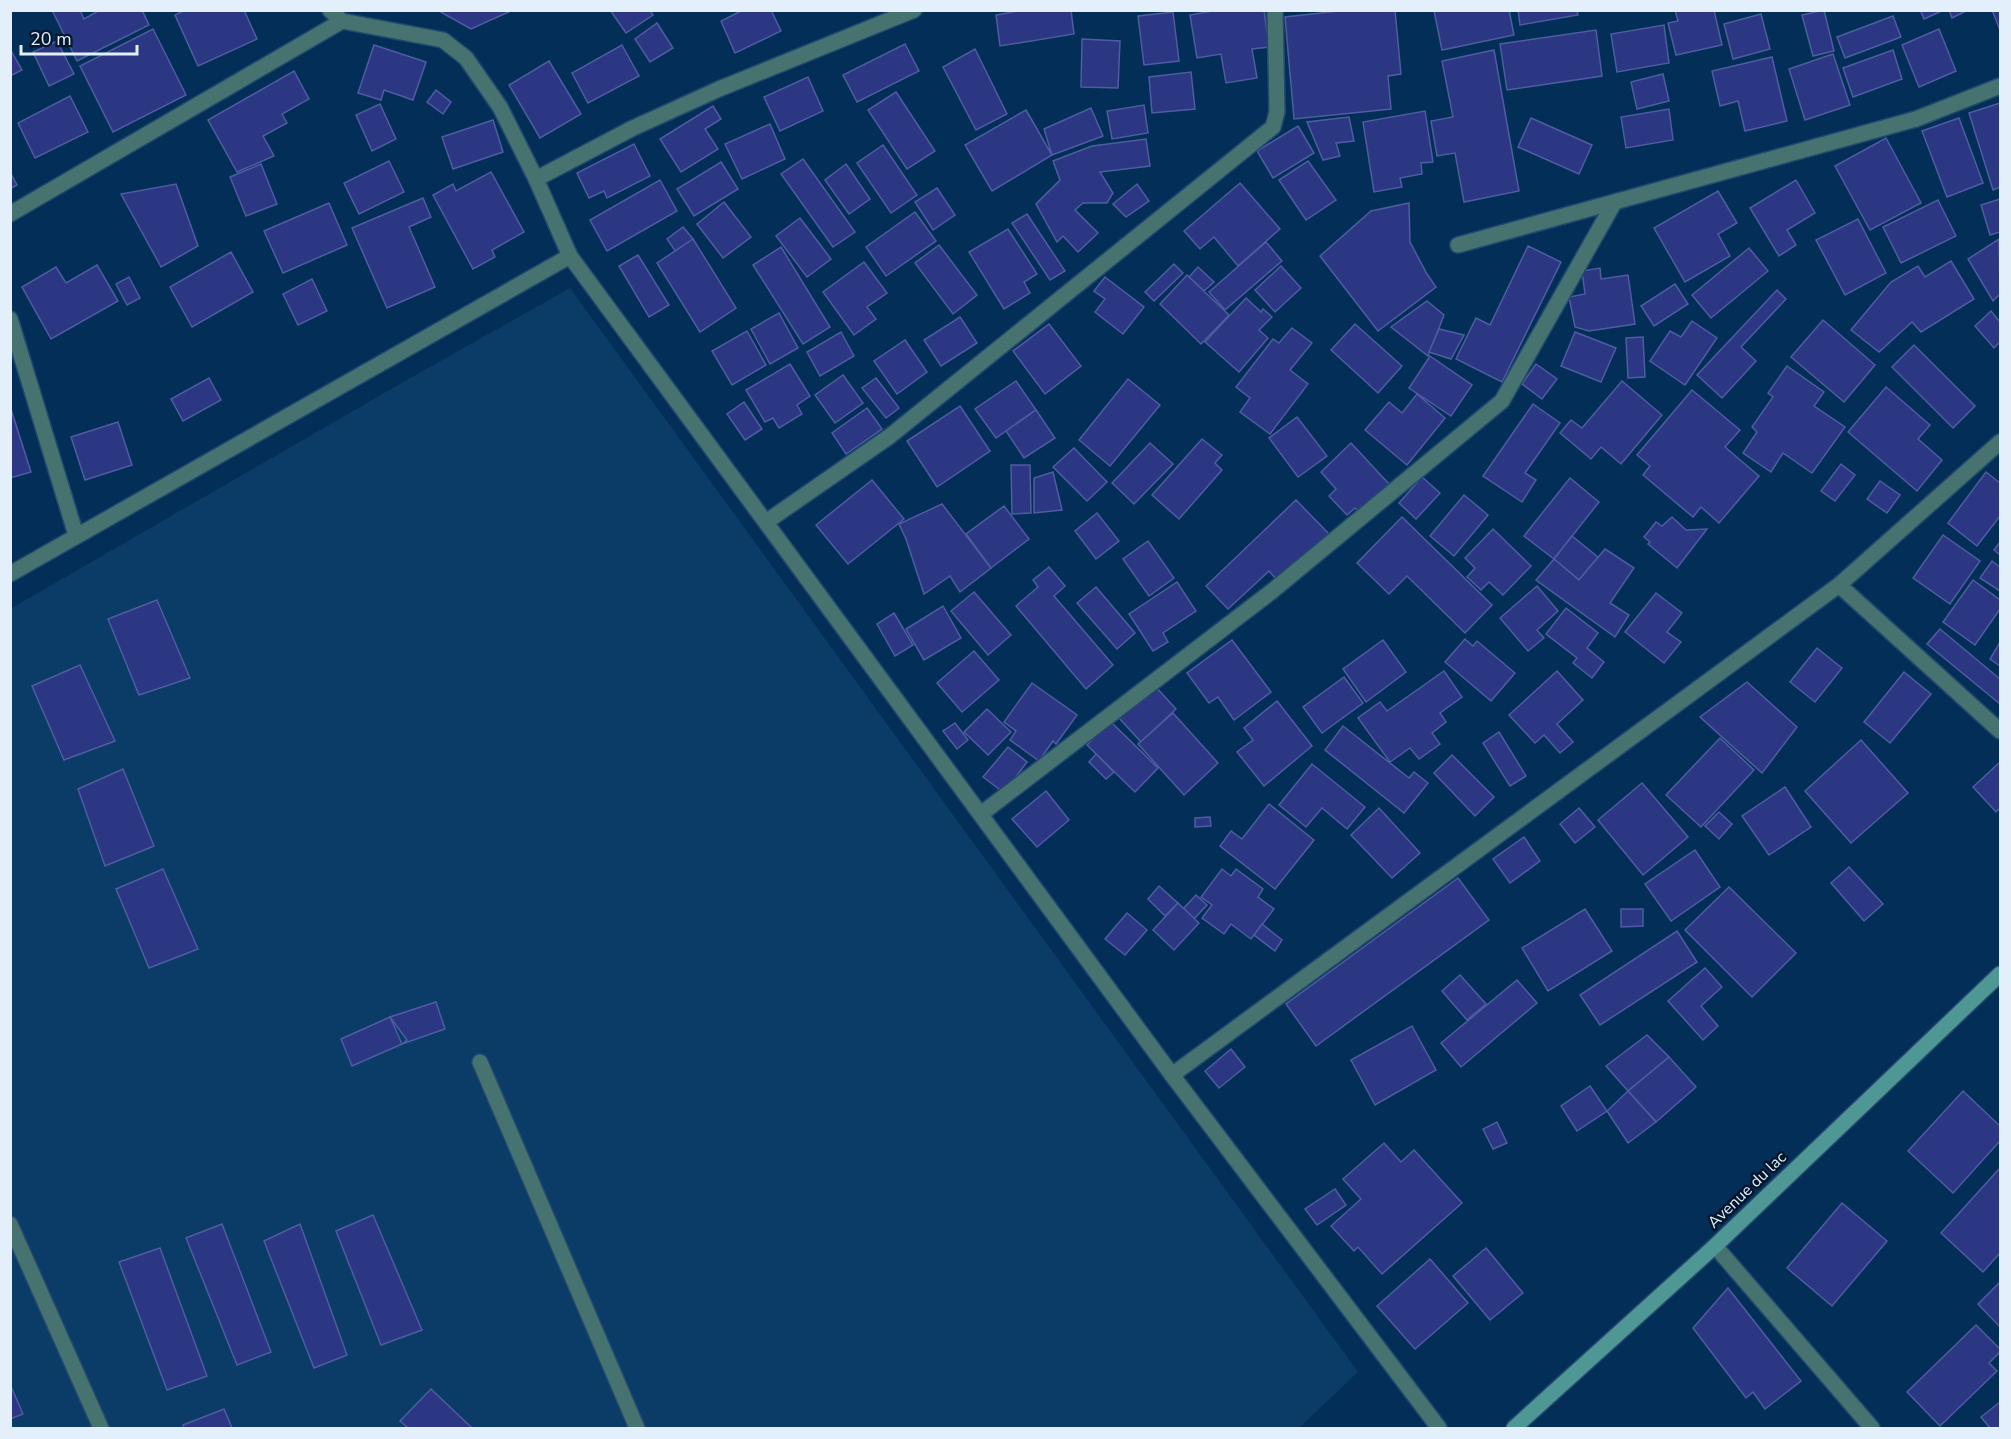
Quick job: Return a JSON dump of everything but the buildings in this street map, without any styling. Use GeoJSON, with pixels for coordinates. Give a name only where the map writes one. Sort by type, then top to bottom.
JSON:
{"type":"FeatureCollection","features":[{"type":"Feature","properties":{"kind":"main road","name":"Avenue du lac"},"geometry":{"type":"LineString","coordinates":[[1514,1428],[1715,1246],[2001,974]]}},
{"type":"Feature","properties":{"kind":"street"},"geometry":{"type":"LineString","coordinates":[[330,10],[342,21],[443,40],[466,58],[500,107],[570,255],[1172,1075],[1439,1428]]}},
{"type":"Feature","properties":{"kind":"street"},"geometry":{"type":"LineString","coordinates":[[536,179],[633,128],[719,89],[914,10]]}},
{"type":"Feature","properties":{"kind":"street"},"geometry":{"type":"LineString","coordinates":[[766,522],[890,436],[1273,127],[1277,112],[1275,10]]}},
{"type":"Feature","properties":{"kind":"street"},"geometry":{"type":"LineString","coordinates":[[10,214],[342,21]]}},
{"type":"Feature","properties":{"kind":"street"},"geometry":{"type":"LineString","coordinates":[[1458,245],[1916,119],[2001,86]]}},
{"type":"Feature","properties":{"kind":"street"},"geometry":{"type":"LineString","coordinates":[[981,814],[1271,592],[1502,401],[1614,203]]}},
{"type":"Feature","properties":{"kind":"street"},"geometry":{"type":"LineString","coordinates":[[10,574],[570,255]]}},
{"type":"Feature","properties":{"kind":"street"},"geometry":{"type":"LineString","coordinates":[[10,319],[76,535]]}},
{"type":"Feature","properties":{"kind":"street"},"geometry":{"type":"LineString","coordinates":[[1172,1075],[1839,585],[2001,442]]}},
{"type":"Feature","properties":{"kind":"street"},"geometry":{"type":"LineString","coordinates":[[1839,585],[2001,731]]}},
{"type":"Feature","properties":{"kind":"street"},"geometry":{"type":"LineString","coordinates":[[480,1062],[638,1428]]}},
{"type":"Feature","properties":{"kind":"street"},"geometry":{"type":"LineString","coordinates":[[10,1224],[101,1428]]}},
{"type":"Feature","properties":{"kind":"street"},"geometry":{"type":"LineString","coordinates":[[1715,1246],[1872,1428]]}},
{"type":"Feature","properties":{"kind":"shaded area"},"geometry":{"type":"Polygon","coordinates":[[[570,288],[1358,1372],[1299,1428],[11,1428],[10,609],[570,288]]]}}]}
